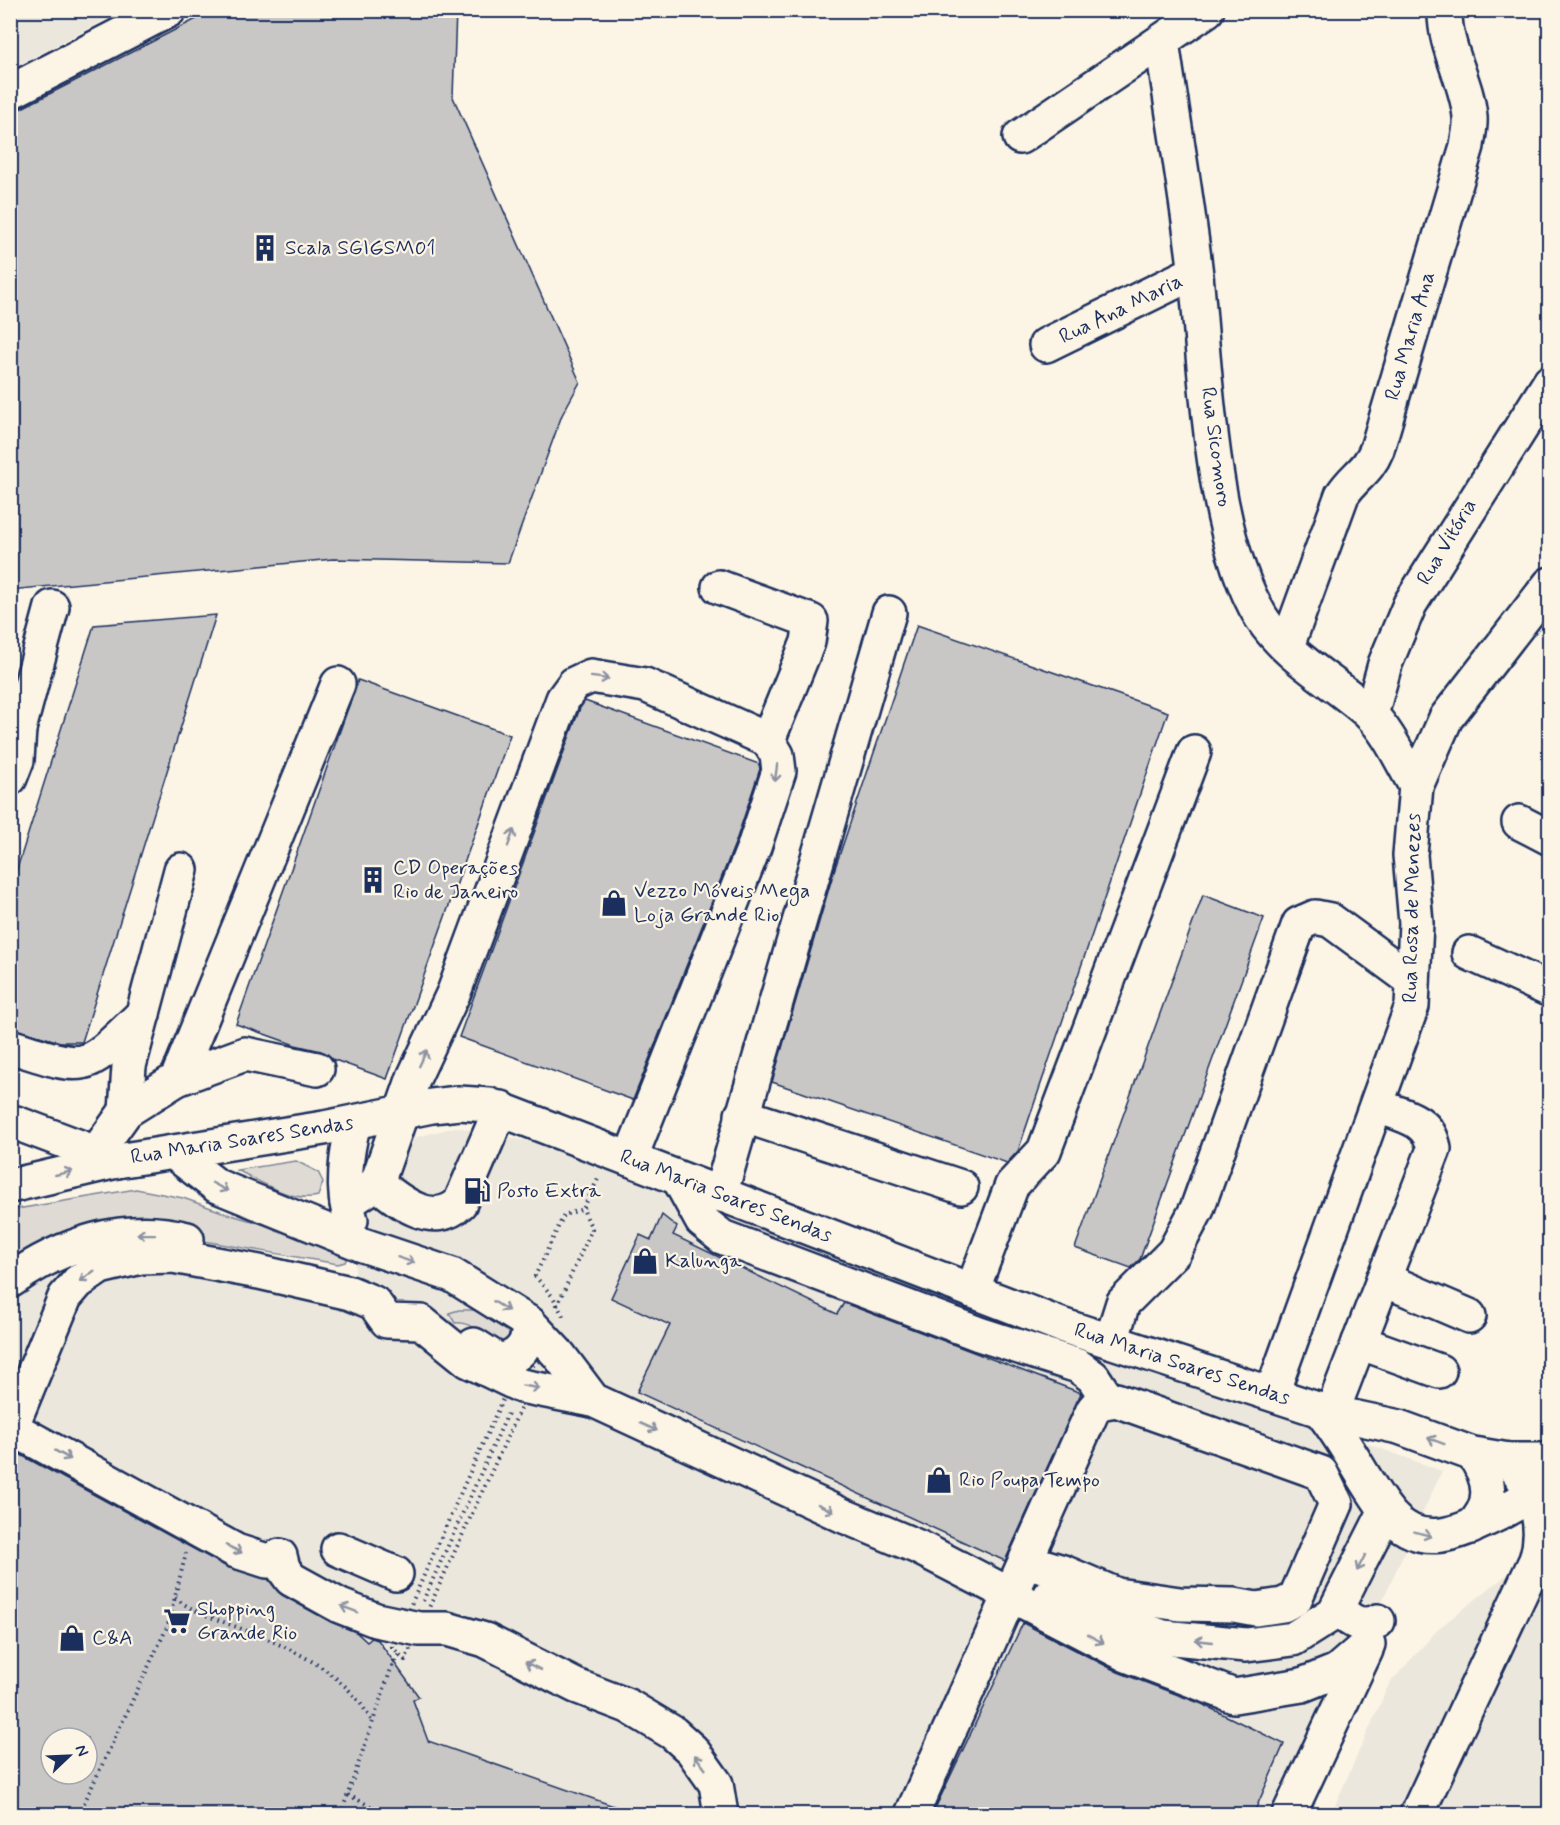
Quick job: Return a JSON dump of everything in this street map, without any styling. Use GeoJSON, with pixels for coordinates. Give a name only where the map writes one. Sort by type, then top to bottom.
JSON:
{"type":"FeatureCollection","features":[{"type":"Feature","properties":{"kind":"street"},"geometry":{"type":"LineString","coordinates":[[10,92],[169,10]]}},
{"type":"Feature","properties":{"kind":"street"},"geometry":{"type":"LineString","coordinates":[[1020,137],[1207,10]]}},
{"type":"Feature","properties":{"kind":"street","name":"Rua Maria Ana"},"geometry":{"type":"LineString","coordinates":[[1287,646],[1342,495],[1372,462],[1467,146],[1470,118],[1444,24],[1445,10]]}},
{"type":"Feature","properties":{"kind":"street","name":"Rua Sicomoro"},"geometry":{"type":"LineString","coordinates":[[1162,41],[1195,272],[1207,393],[1224,507],[1240,571],[1262,618],[1287,646],[1371,715],[1416,786]]}},
{"type":"Feature","properties":{"kind":"street","name":"Rua Ana Maria"},"geometry":{"type":"LineString","coordinates":[[1046,345],[1195,272]]}},
{"type":"Feature","properties":{"kind":"street","name":"Rua Vitória"},"geometry":{"type":"LineString","coordinates":[[1371,715],[1385,664],[1410,604],[1550,382]]}},
{"type":"Feature","properties":{"kind":"street","name":"Rua Rosa de Menezes"},"geometry":{"type":"LineString","coordinates":[[1272,1393],[1412,1006],[1416,923],[1410,855],[1416,786],[1446,718],[1550,584]]}},
{"type":"Feature","properties":{"kind":"street"},"geometry":{"type":"LineString","coordinates":[[719,587],[811,621],[808,642],[768,740]]}},
{"type":"Feature","properties":{"kind":"street"},"geometry":{"type":"LineString","coordinates":[[10,778],[17,760],[15,727],[52,607]]}},
{"type":"Feature","properties":{"kind":"street"},"geometry":{"type":"LineString","coordinates":[[720,1195],[889,613]]}},
{"type":"Feature","properties":{"kind":"street"},"geometry":{"type":"LineString","coordinates":[[347,1203],[376,1183],[414,1077],[454,992],[563,699],[574,684],[591,676],[645,685],[768,740],[777,755],[778,771],[754,847],[620,1155]]}},
{"type":"Feature","properties":{"kind":"street"},"geometry":{"type":"LineString","coordinates":[[177,1079],[338,684]]}},
{"type":"Feature","properties":{"kind":"street"},"geometry":{"type":"LineString","coordinates":[[972,1291],[1012,1185],[1044,1151],[1194,752]]}},
{"type":"Feature","properties":{"kind":"street"},"geometry":{"type":"LineString","coordinates":[[1519,822],[1550,838]]}},
{"type":"Feature","properties":{"kind":"street"},"geometry":{"type":"LineString","coordinates":[[106,1157],[126,1111],[129,1066],[181,870]]}},
{"type":"Feature","properties":{"kind":"street"},"geometry":{"type":"LineString","coordinates":[[1112,1341],[1123,1303],[1174,1252],[1197,1209],[1299,924],[1315,917],[1330,920],[1413,981]]}},
{"type":"Feature","properties":{"kind":"street"},"geometry":{"type":"LineString","coordinates":[[1469,953],[1550,990]]}},
{"type":"Feature","properties":{"kind":"street"},"geometry":{"type":"LineString","coordinates":[[10,1046],[71,1064],[84,1064],[99,1056],[143,1014]]}},
{"type":"Feature","properties":{"kind":"street"},"geometry":{"type":"LineString","coordinates":[[126,1111],[177,1079],[244,1054],[317,1069]]}},
{"type":"Feature","properties":{"kind":"street","name":"Rua Maria Soares Sendas"},"geometry":{"type":"LineString","coordinates":[[10,1185],[106,1157],[173,1152],[459,1103],[501,1108],[720,1195],[972,1291],[1112,1341],[1326,1411],[1399,1427],[1473,1454],[1509,1460],[1550,1460]]}},
{"type":"Feature","properties":{"kind":"street"},"geometry":{"type":"LineString","coordinates":[[1377,1106],[1419,1121],[1432,1137],[1434,1149],[1359,1342],[1326,1411],[1386,1510],[1401,1525],[1427,1536],[1453,1534],[1471,1527],[1541,1489]]}},
{"type":"Feature","properties":{"kind":"street"},"geometry":{"type":"LineString","coordinates":[[376,1183],[401,1204],[438,1215],[451,1213],[460,1203],[501,1108]]}},
{"type":"Feature","properties":{"kind":"street"},"geometry":{"type":"LineString","coordinates":[[742,1115],[961,1187]]}},
{"type":"Feature","properties":{"kind":"street"},"geometry":{"type":"LineString","coordinates":[[10,1185],[24,1169],[27,1157],[25,1137],[13,1121]]}},
{"type":"Feature","properties":{"kind":"street","name":"Rua Maria Soares Sendas"},"geometry":{"type":"LineString","coordinates":[[13,1121],[106,1157]]}},
{"type":"Feature","properties":{"kind":"street"},"geometry":{"type":"LineString","coordinates":[[339,1125],[347,1148],[347,1203],[360,1244]]}},
{"type":"Feature","properties":{"kind":"street"},"geometry":{"type":"LineString","coordinates":[[320,1228],[331,1214],[336,1200],[330,1149],[339,1125]]}},
{"type":"Feature","properties":{"kind":"street"},"geometry":{"type":"LineString","coordinates":[[173,1152],[216,1186],[360,1244],[452,1275],[530,1323],[561,1349],[593,1400]]}},
{"type":"Feature","properties":{"kind":"street"},"geometry":{"type":"LineString","coordinates":[[679,1179],[702,1221],[722,1238],[811,1287],[979,1334],[1078,1366],[1093,1377],[1108,1401]]}},
{"type":"Feature","properties":{"kind":"street"},"geometry":{"type":"LineString","coordinates":[[10,1281],[35,1263],[62,1250],[95,1239],[116,1235],[173,1235],[352,1281],[422,1304],[456,1332],[499,1361],[520,1353],[529,1338],[530,1323]]}},
{"type":"Feature","properties":{"kind":"street"},"geometry":{"type":"LineString","coordinates":[[721,1815],[716,1784],[692,1750],[673,1733],[628,1706],[576,1686],[485,1640],[447,1629],[408,1634],[317,1595],[291,1579],[283,1568],[280,1556],[267,1561],[236,1551],[11,1428],[65,1297],[78,1282],[100,1267],[141,1257],[173,1256],[206,1261],[350,1293],[374,1303],[387,1321],[420,1322],[469,1361],[522,1385],[593,1400],[844,1516],[918,1547],[1019,1579],[1056,1599],[1162,1637],[1246,1646],[1293,1639],[1341,1607]]}},
{"type":"Feature","properties":{"kind":"street"},"geometry":{"type":"LineString","coordinates":[[1383,1279],[1469,1316]]}},
{"type":"Feature","properties":{"kind":"street"},"geometry":{"type":"LineString","coordinates":[[1359,1342],[1439,1371]]}},
{"type":"Feature","properties":{"kind":"street"},"geometry":{"type":"LineString","coordinates":[[912,1815],[1093,1410],[1099,1403],[1116,1400],[1321,1473],[1329,1485],[1336,1504],[1295,1599],[1271,1607],[1180,1604],[1117,1594],[1063,1572],[1019,1579]]}},
{"type":"Feature","properties":{"kind":"street"},"geometry":{"type":"LineString","coordinates":[[1367,1482],[1365,1461],[1369,1446],[1379,1434],[1399,1427]]}},
{"type":"Feature","properties":{"kind":"street"},"geometry":{"type":"LineString","coordinates":[[1471,1527],[1484,1512],[1489,1495],[1485,1472],[1473,1454]]}},
{"type":"Feature","properties":{"kind":"street"},"geometry":{"type":"LineString","coordinates":[[1509,1460],[1524,1478],[1541,1489]]}},
{"type":"Feature","properties":{"kind":"street"},"geometry":{"type":"LineString","coordinates":[[1417,1815],[1536,1560],[1541,1544],[1541,1489]]}},
{"type":"Feature","properties":{"kind":"street"},"geometry":{"type":"LineString","coordinates":[[1337,1671],[1341,1607],[1386,1510]]}},
{"type":"Feature","properties":{"kind":"street"},"geometry":{"type":"LineString","coordinates":[[338,1549],[396,1574]]}},
{"type":"Feature","properties":{"kind":"street"},"geometry":{"type":"LineString","coordinates":[[1019,1579],[1127,1655],[1234,1696],[1302,1685],[1337,1671],[1373,1633]]}},
{"type":"Feature","properties":{"kind":"street"},"geometry":{"type":"LineString","coordinates":[[1289,1815],[1373,1633],[1370,1625],[1348,1620],[1341,1607]]}},
{"type":"Feature","properties":{"kind":"path"},"geometry":{"type":"LineString","coordinates":[[557,1306],[535,1276],[564,1215],[583,1209],[620,1155]]}},
{"type":"Feature","properties":{"kind":"path"},"geometry":{"type":"LineString","coordinates":[[561,1349],[557,1306],[592,1229],[583,1209]]}},
{"type":"Feature","properties":{"kind":"path"},"geometry":{"type":"LineString","coordinates":[[408,1634],[522,1385],[561,1349]]}},
{"type":"Feature","properties":{"kind":"path"},"geometry":{"type":"LineString","coordinates":[[408,1634],[508,1387],[522,1385],[561,1349]]}},
{"type":"Feature","properties":{"kind":"path"},"geometry":{"type":"LineString","coordinates":[[522,1385],[561,1349]]}},
{"type":"Feature","properties":{"kind":"path"},"geometry":{"type":"LineString","coordinates":[[341,1815],[374,1725],[391,1669],[528,1392],[522,1385]]}},
{"type":"Feature","properties":{"kind":"path"},"geometry":{"type":"LineString","coordinates":[[79,1815],[168,1625],[191,1527]]}},
{"type":"Feature","properties":{"kind":"path"},"geometry":{"type":"LineString","coordinates":[[175,1598],[189,1609],[275,1643],[312,1661],[355,1694],[374,1725]]}},
{"type":"Feature","properties":{"kind":"path"},"geometry":{"type":"LineString","coordinates":[[348,1795],[386,1815]]}},
{"type":"Feature","properties":{"kind":"shaded area"},"geometry":{"type":"Polygon","coordinates":[[[11,10],[122,10],[122,11],[11,69],[11,10]]]}},
{"type":"Feature","properties":{"kind":"shaded area"},"geometry":{"type":"Polygon","coordinates":[[[455,1127],[539,1143],[948,1300],[1273,1409],[1442,1471],[1284,1814],[11,1814],[10,1301],[44,1271],[158,1237],[313,1264],[355,1275],[357,1167],[372,1149],[455,1127]]]}},
{"type":"Feature","properties":{"kind":"shaded area"},"geometry":{"type":"Polygon","coordinates":[[[296,1161],[318,1172],[323,1182],[318,1196],[287,1194],[237,1170],[296,1161]]]}},
{"type":"Feature","properties":{"kind":"shaded area"},"geometry":{"type":"Polygon","coordinates":[[[136,1189],[183,1198],[231,1215],[308,1237],[348,1256],[345,1262],[338,1264],[198,1240],[86,1247],[15,1289],[11,1298],[11,1210],[136,1189]]]}},
{"type":"Feature","properties":{"kind":"shaded area"},"geometry":{"type":"Polygon","coordinates":[[[459,1310],[478,1310],[515,1326],[512,1351],[469,1325],[455,1323],[449,1313],[459,1310]]]}},
{"type":"Feature","properties":{"kind":"shaded area"},"geometry":{"type":"Polygon","coordinates":[[[1549,1542],[1549,1814],[1331,1814],[1389,1684],[1440,1627],[1549,1542]]]}},
{"type":"Feature","properties":{"kind":"building","name":"Scala SGIGSM01"},"geometry":{"type":"Polygon","coordinates":[[[214,10],[456,10],[453,97],[580,382],[562,415],[508,563],[333,559],[10,590],[10,114],[214,10]]]}},
{"type":"Feature","properties":{"kind":"building"},"geometry":{"type":"Polygon","coordinates":[[[216,615],[82,1042],[60,1042],[10,1028],[10,891],[94,625],[216,615]]]}},
{"type":"Feature","properties":{"kind":"building"},"geometry":{"type":"Polygon","coordinates":[[[917,625],[1168,712],[1018,1151],[1007,1163],[772,1082],[834,871],[917,625]]]}},
{"type":"Feature","properties":{"kind":"building","name":"CD Operações Rio de Janeiro"},"geometry":{"type":"Polygon","coordinates":[[[358,680],[510,735],[387,1079],[332,1059],[321,1051],[295,1045],[236,1024],[358,680]]]}},
{"type":"Feature","properties":{"kind":"building","name":"Vezzo Móveis Mega Loja Grande Rio"},"geometry":{"type":"Polygon","coordinates":[[[585,701],[759,764],[760,769],[736,841],[633,1100],[459,1037],[580,708],[585,701]]]}},
{"type":"Feature","properties":{"kind":"building"},"geometry":{"type":"Polygon","coordinates":[[[1203,895],[1264,918],[1140,1259],[1131,1268],[1075,1248],[1203,895]]]}},
{"type":"Feature","properties":{"kind":"building","name":"Rio Poupa Tempo"},"geometry":{"type":"Polygon","coordinates":[[[662,1215],[677,1227],[673,1235],[837,1314],[844,1303],[1081,1393],[1005,1561],[637,1392],[670,1325],[611,1298],[640,1235],[651,1240],[662,1215]]]}},
{"type":"Feature","properties":{"kind":"building","name":"Shopping Grande Rio"},"geometry":{"type":"Polygon","coordinates":[[[10,1449],[227,1567],[268,1579],[282,1595],[331,1622],[356,1632],[367,1642],[372,1638],[378,1640],[419,1697],[413,1700],[428,1741],[631,1812],[631,1815],[10,1815],[10,1449]]]}},
{"type":"Feature","properties":{"kind":"building"},"geometry":{"type":"Polygon","coordinates":[[[1023,1623],[1118,1672],[1202,1704],[1284,1744],[1253,1815],[932,1815],[1023,1623]]]}},
{"type":"Feature","properties":{"kind":"place","name":"Scala SGIGSM01"},"geometry":{"type":"Point","coordinates":[265,248]}},
{"type":"Feature","properties":{"kind":"place","name":"CD Operações Rio de Janeiro"},"geometry":{"type":"Point","coordinates":[373,880]}},
{"type":"Feature","properties":{"kind":"place","name":"Vezzo Móveis Mega Loja Grande Rio"},"geometry":{"type":"Point","coordinates":[614,903]}},
{"type":"Feature","properties":{"kind":"place","name":"Posto Extra"},"geometry":{"type":"Point","coordinates":[477,1191]}},
{"type":"Feature","properties":{"kind":"place","name":"Kalunga"},"geometry":{"type":"Point","coordinates":[645,1261]}},
{"type":"Feature","properties":{"kind":"place","name":"Rio Poupa Tempo"},"geometry":{"type":"Point","coordinates":[939,1480]}},
{"type":"Feature","properties":{"kind":"place","name":"Shopping Grande Rio"},"geometry":{"type":"Point","coordinates":[177,1621]}},
{"type":"Feature","properties":{"kind":"place","name":"C&A"},"geometry":{"type":"Point","coordinates":[72,1638]}}]}
